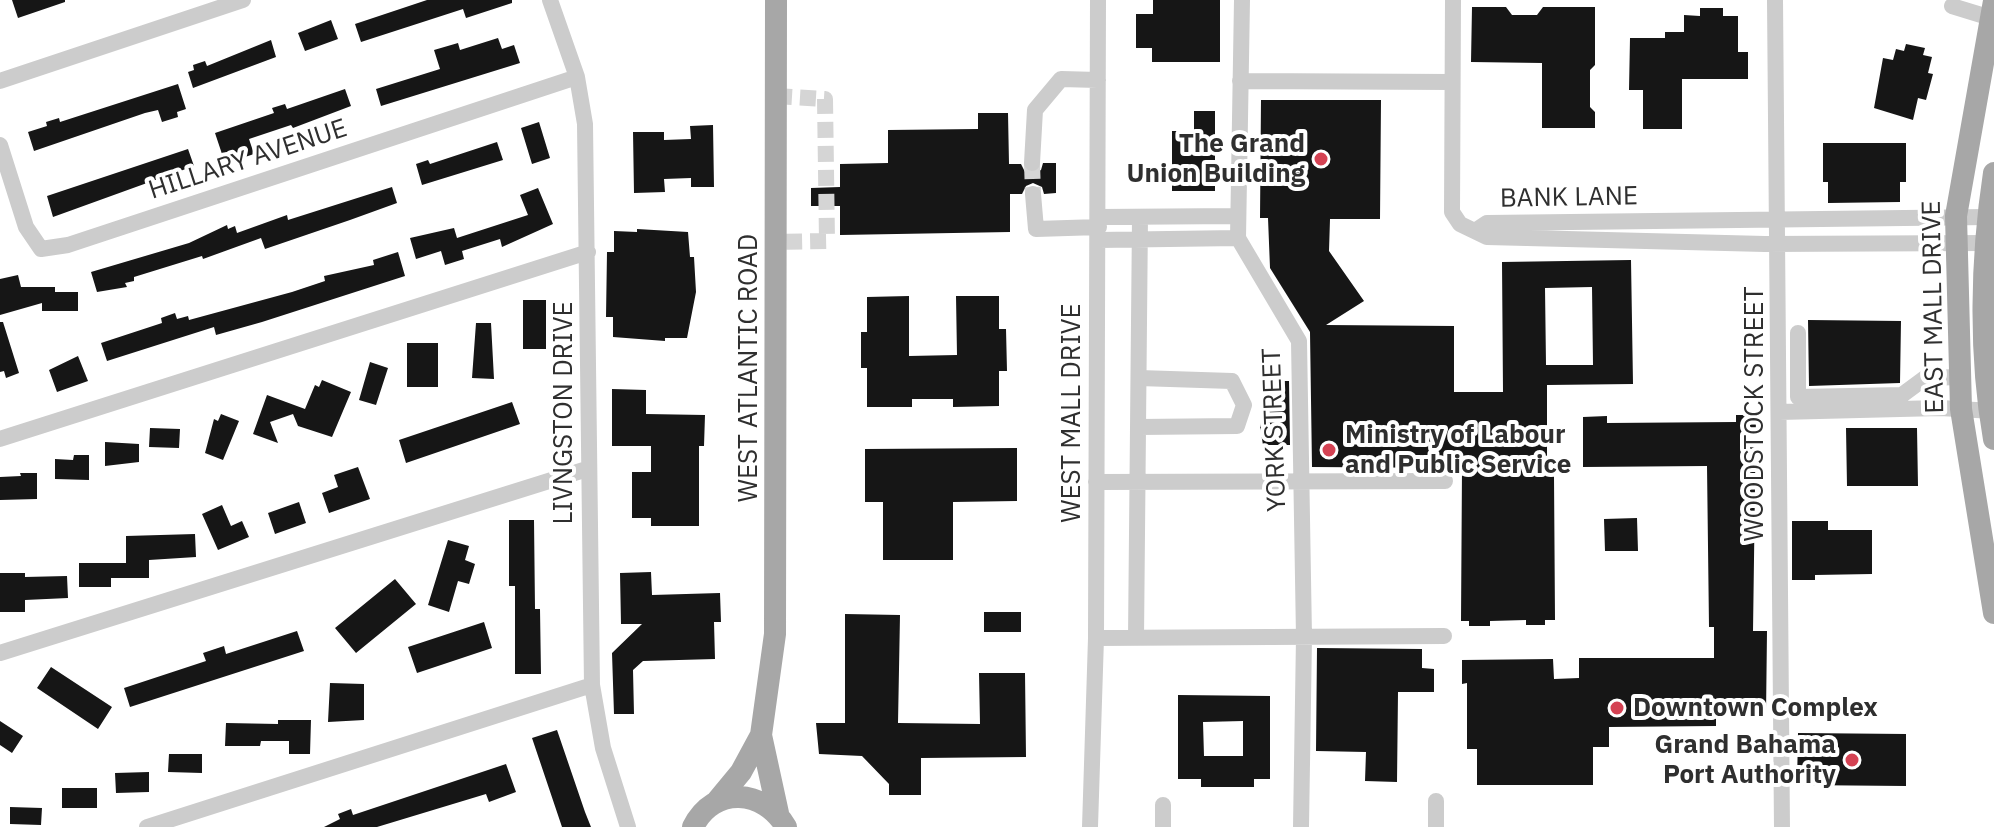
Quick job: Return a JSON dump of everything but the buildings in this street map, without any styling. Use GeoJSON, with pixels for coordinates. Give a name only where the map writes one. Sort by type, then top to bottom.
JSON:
{"type":"FeatureCollection","features":[{"type":"Feature","properties":{"kind":"main road","name":"WEST ATLANTIC ROAD"},"geometry":{"type":"LineString","coordinates":[[693,827],[741,772],[761,735],[777,613],[776,0]]}},
{"type":"Feature","properties":{"kind":"main road","name":"EAST MALL DRIVE"},"geometry":{"type":"LineString","coordinates":[[1992,10],[1956,216],[1956,243],[1961,409],[1994,613]]}},
{"type":"Feature","properties":{"kind":"main road","name":"EAST MALL DRIVE"},"geometry":{"type":"LineString","coordinates":[[1994,173],[1988,217],[1985,317],[1994,439]]}},
{"type":"Feature","properties":{"kind":"main road","name":"WEST ATLANTIC ROAD"},"geometry":{"type":"LineString","coordinates":[[761,735],[782,820]]}},
{"type":"Feature","properties":{"kind":"main road"},"geometry":{"type":"LineString","coordinates":[[717,801],[733,796],[750,796],[782,820]]}},
{"type":"Feature","properties":{"kind":"street"},"geometry":{"type":"LineString","coordinates":[[0,81],[243,0]]}},
{"type":"Feature","properties":{"kind":"street","name":"LIVNGSTON DRIVE"},"geometry":{"type":"LineString","coordinates":[[550,0],[577,77],[585,124],[592,685],[603,748],[628,827]]}},
{"type":"Feature","properties":{"kind":"street","name":"WEST MALL DRIVE"},"geometry":{"type":"LineString","coordinates":[[1090,827],[1096,638],[1098,0]]}},
{"type":"Feature","properties":{"kind":"street"},"geometry":{"type":"LineString","coordinates":[[1099,228],[1141,239],[1238,238],[1242,0]]}},
{"type":"Feature","properties":{"kind":"street"},"geometry":{"type":"LineString","coordinates":[[1453,0],[1452,212],[1460,224],[1475,231]]}},
{"type":"Feature","properties":{"kind":"street","name":"WOODSTOCK STREET"},"geometry":{"type":"LineString","coordinates":[[1775,0],[1782,827]]}},
{"type":"Feature","properties":{"kind":"street"},"geometry":{"type":"LineString","coordinates":[[1952,6],[1992,10]]}},
{"type":"Feature","properties":{"kind":"street","name":"HILLARY AVENUE"},"geometry":{"type":"LineString","coordinates":[[0,145],[26,227],[41,249],[68,245],[577,77]]}},
{"type":"Feature","properties":{"kind":"street"},"geometry":{"type":"LineString","coordinates":[[1032,163],[1035,110],[1061,79],[1098,80]]}},
{"type":"Feature","properties":{"kind":"street"},"geometry":{"type":"LineString","coordinates":[[1240,81],[1452,82]]}},
{"type":"Feature","properties":{"kind":"street"},"geometry":{"type":"LineString","coordinates":[[1033,194],[1036,229],[1099,228],[1140,217],[1238,216]]}},
{"type":"Feature","properties":{"kind":"street"},"geometry":{"type":"LineString","coordinates":[[1136,638],[1140,217]]}},
{"type":"Feature","properties":{"kind":"street","name":"BANK LANE"},"geometry":{"type":"LineString","coordinates":[[1987,243],[1777,244],[1487,237],[1475,231],[1487,223],[1988,217]]}},
{"type":"Feature","properties":{"kind":"street","name":"YORK STREET"},"geometry":{"type":"LineString","coordinates":[[1238,238],[1299,341],[1304,637],[1301,827]]}},
{"type":"Feature","properties":{"kind":"street"},"geometry":{"type":"LineString","coordinates":[[0,439],[588,252]]}},
{"type":"Feature","properties":{"kind":"street"},"geometry":{"type":"LineString","coordinates":[[1798,333],[1798,397],[1902,395],[1925,378],[1960,377]]}},
{"type":"Feature","properties":{"kind":"street"},"geometry":{"type":"LineString","coordinates":[[1139,378],[1232,381],[1244,405],[1237,426],[1139,427]]}},
{"type":"Feature","properties":{"kind":"street"},"geometry":{"type":"LineString","coordinates":[[1779,412],[1992,411]]}},
{"type":"Feature","properties":{"kind":"street"},"geometry":{"type":"LineString","coordinates":[[0,653],[587,469]]}},
{"type":"Feature","properties":{"kind":"street"},"geometry":{"type":"LineString","coordinates":[[1096,482],[1138,479],[1445,481]]}},
{"type":"Feature","properties":{"kind":"street"},"geometry":{"type":"LineString","coordinates":[[1096,638],[1444,636]]}},
{"type":"Feature","properties":{"kind":"street"},"geometry":{"type":"LineString","coordinates":[[147,827],[592,685]]}},
{"type":"Feature","properties":{"kind":"street"},"geometry":{"type":"LineString","coordinates":[[1436,801],[1436,827]]}},
{"type":"Feature","properties":{"kind":"street"},"geometry":{"type":"LineString","coordinates":[[1163,805],[1163,827]]}},
{"type":"Feature","properties":{"kind":"tunnel"},"geometry":{"type":"LineString","coordinates":[[776,96],[825,99],[827,241],[776,242]]}},
{"type":"Feature","properties":{"kind":"tunnel"},"geometry":{"type":"LineString","coordinates":[[1032,163],[1033,194]]}},
{"type":"Feature","properties":{"kind":"place","name":"The Grand Union Building"},"geometry":{"type":"Point","coordinates":[1321,159]}},
{"type":"Feature","properties":{"kind":"place","name":"Ministry of Labour and Public Service"},"geometry":{"type":"Point","coordinates":[1329,450]}},
{"type":"Feature","properties":{"kind":"place","name":"Downtown Complex"},"geometry":{"type":"Point","coordinates":[1617,708]}},
{"type":"Feature","properties":{"kind":"place","name":"Grand Bahama Port Authority"},"geometry":{"type":"Point","coordinates":[1852,760]}}]}
